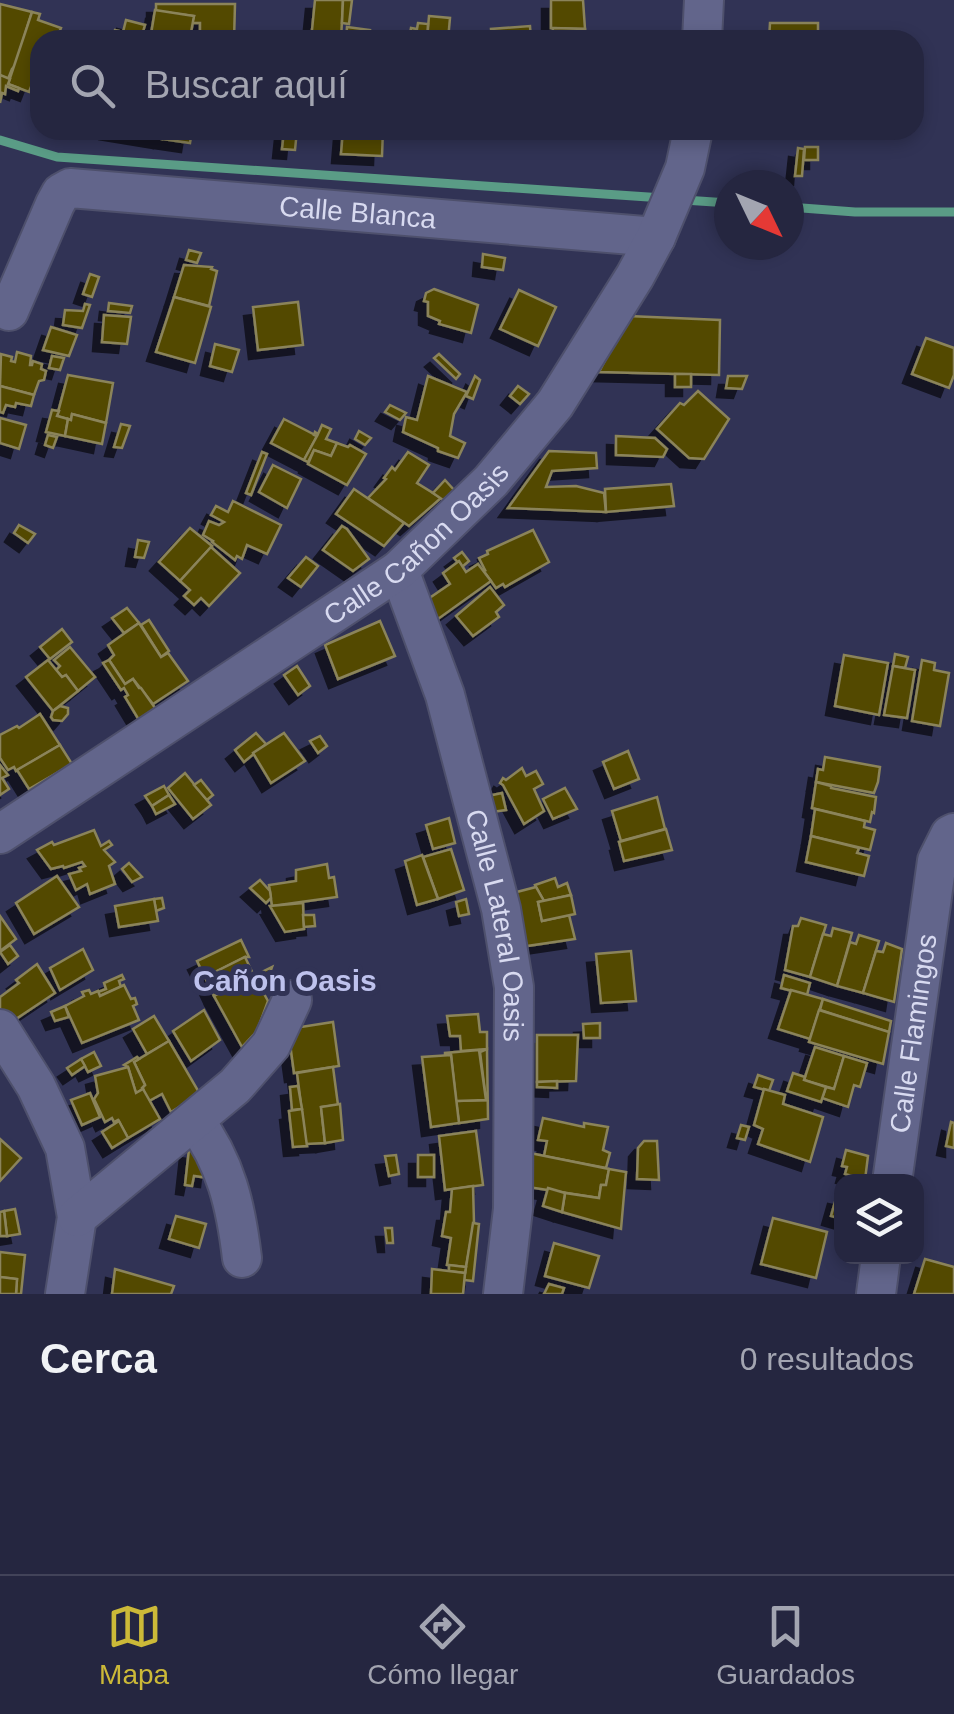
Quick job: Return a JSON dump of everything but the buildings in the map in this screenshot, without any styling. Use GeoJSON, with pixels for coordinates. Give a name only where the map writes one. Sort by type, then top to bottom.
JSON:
{"type":"FeatureCollection","features":[{"type":"Feature","properties":{"kind":"street"},"geometry":{"type":"LineString","coordinates":[[702,30],[704,0]]}},
{"type":"Feature","properties":{"kind":"street","name":"Calle Cañon Oasis"},"geometry":{"type":"LineString","coordinates":[[0,834],[399,570],[491,481],[556,404],[635,276],[684,168],[691,140]]}},
{"type":"Feature","properties":{"kind":"street","name":"Calle Blanca"},"geometry":{"type":"LineString","coordinates":[[9,311],[61,193],[70,188],[659,227]]}},
{"type":"Feature","properties":{"kind":"street","name":"Calle Lateral Oasis"},"geometry":{"type":"LineString","coordinates":[[399,570],[445,695],[502,909],[514,987],[513,1208],[503,1294]]}},
{"type":"Feature","properties":{"kind":"street","name":"Calle Flamingos"},"geometry":{"type":"LineString","coordinates":[[893,1174],[937,861],[954,833]]}},
{"type":"Feature","properties":{"kind":"street"},"geometry":{"type":"LineString","coordinates":[[77,1218],[235,1086],[271,1044],[292,1000]]}},
{"type":"Feature","properties":{"kind":"street"},"geometry":{"type":"LineString","coordinates":[[0,1029],[36,1086],[66,1148],[77,1218],[65,1294]]}},
{"type":"Feature","properties":{"kind":"street"},"geometry":{"type":"LineString","coordinates":[[194,1120],[210,1141],[226,1175],[238,1220],[242,1258]]}},
{"type":"Feature","properties":{"kind":"street"},"geometry":{"type":"LineString","coordinates":[[876,1294],[880,1264]]}},
{"type":"Feature","properties":{"kind":"waterway"},"geometry":{"type":"LineString","coordinates":[[0,140],[57,157],[663,198]]}},
{"type":"Feature","properties":{"kind":"waterway"},"geometry":{"type":"LineString","coordinates":[[684,200],[714,202]]}},
{"type":"Feature","properties":{"kind":"waterway"},"geometry":{"type":"LineString","coordinates":[[804,208],[954,212]]}},
{"type":"Feature","properties":{"kind":"district","name":"Cañon Oasis"},"geometry":{"type":"Point","coordinates":[285,981]}}]}
